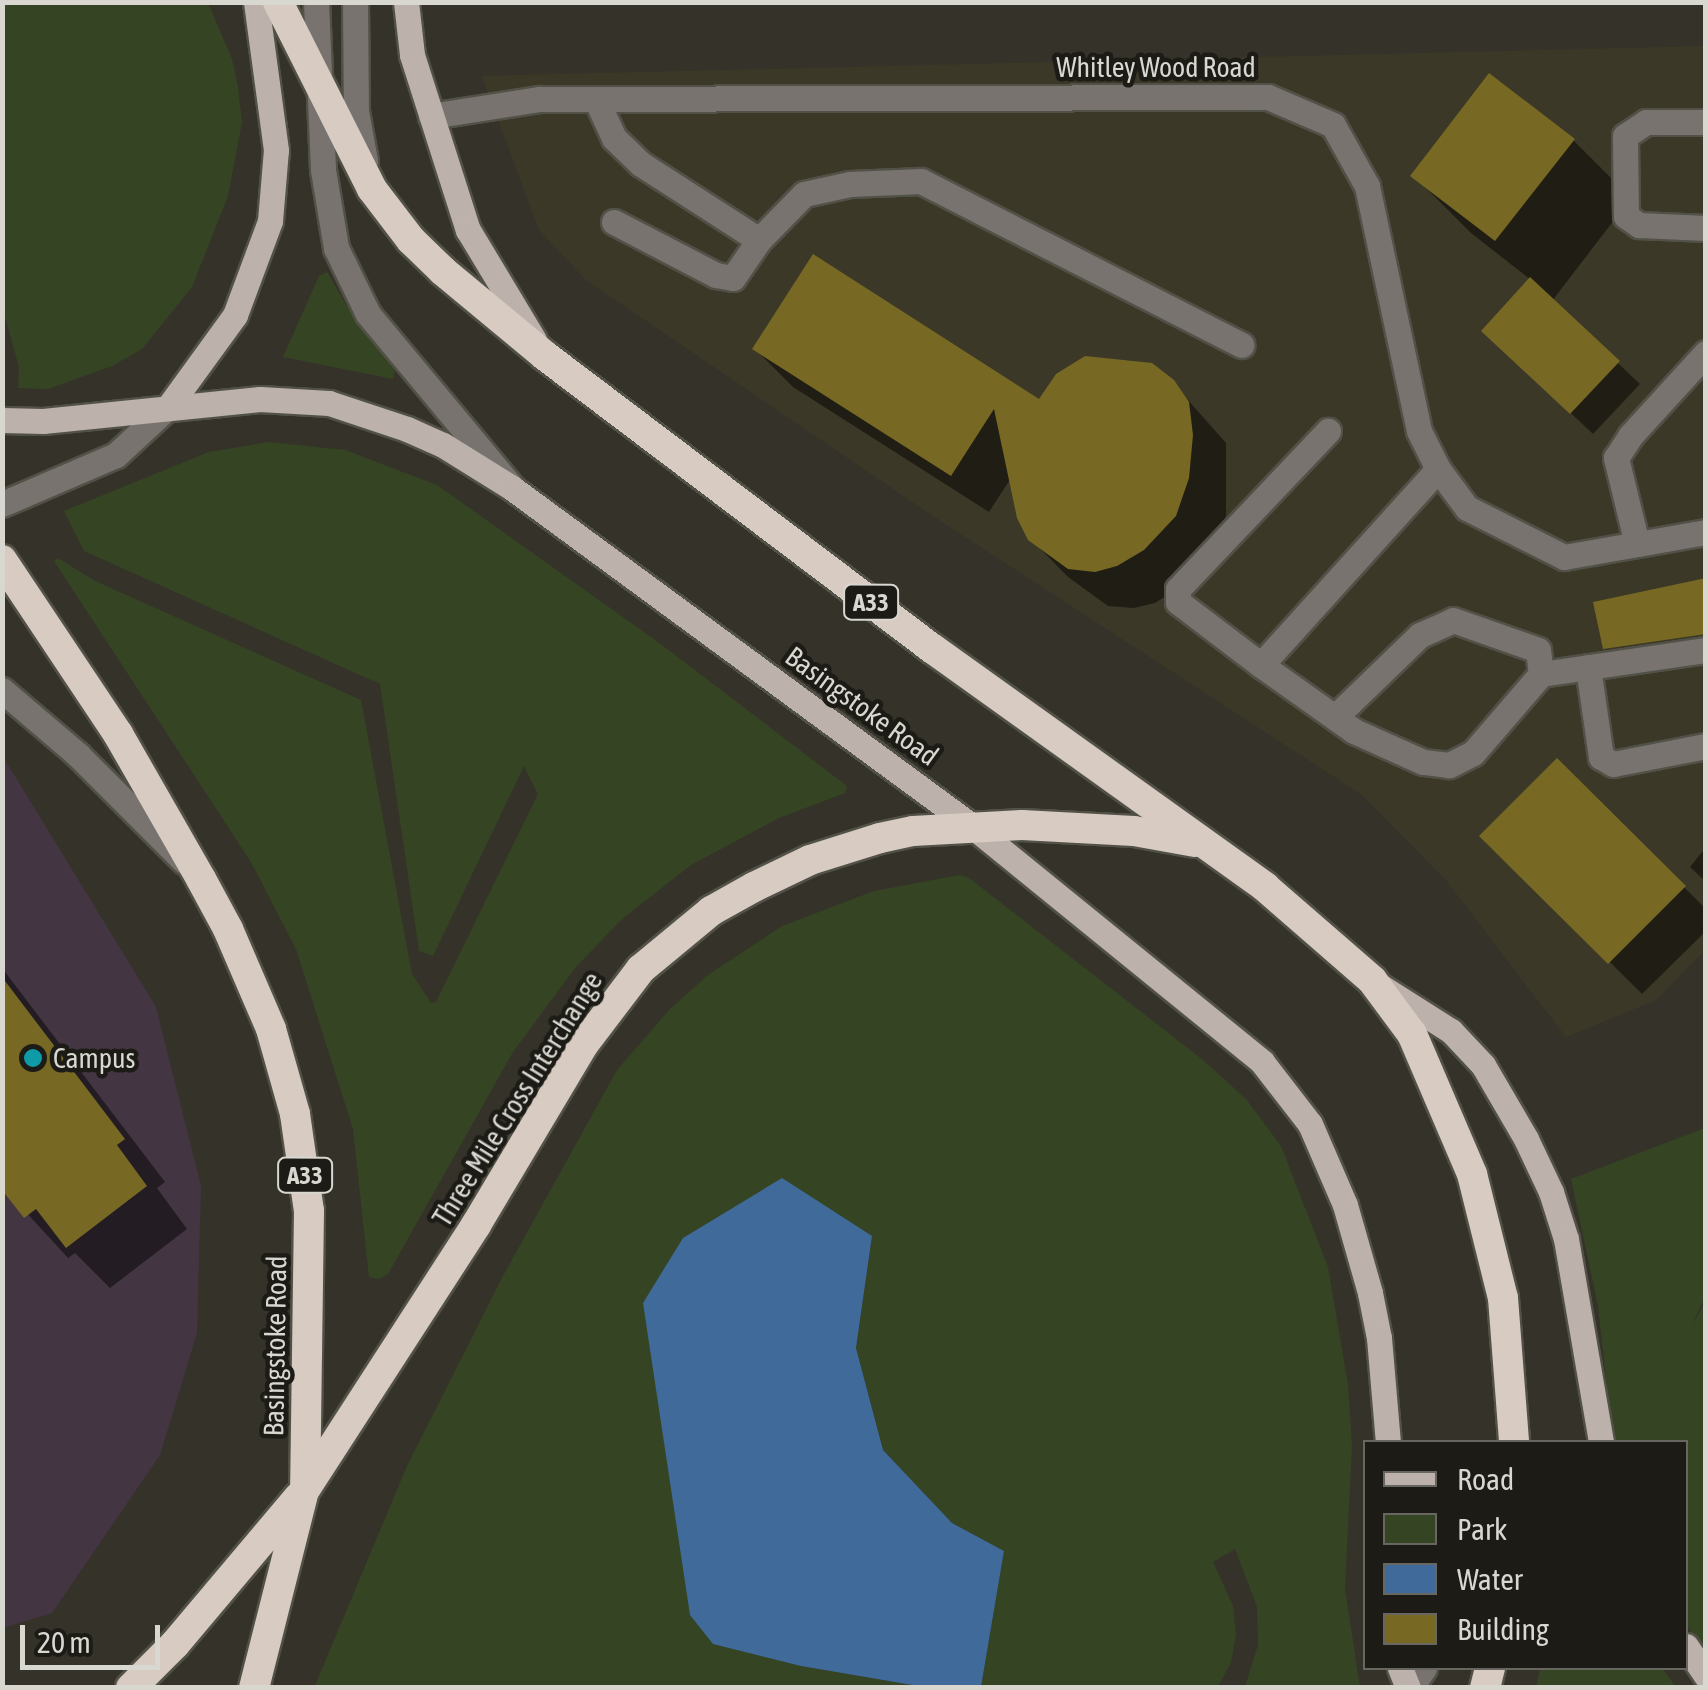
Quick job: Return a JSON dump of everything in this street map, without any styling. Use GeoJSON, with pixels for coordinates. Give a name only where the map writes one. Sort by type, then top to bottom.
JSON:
{"type":"FeatureCollection","features":[{"type":"Feature","properties":{"kind":"highway","name":"A33"},"geometry":{"type":"LineString","coordinates":[[278,2],[372,190],[422,250],[544,356],[933,649],[1203,843]]}},
{"type":"Feature","properties":{"kind":"highway","name":"Basingstoke Road"},"geometry":{"type":"LineString","coordinates":[[2,560],[118,734],[201,879],[266,1016],[285,1074],[302,1155],[310,1274],[304,1491]]}},
{"type":"Feature","properties":{"kind":"highway","name":"Three Mile Cross Interchange"},"geometry":{"type":"LineString","coordinates":[[254,1688],[304,1491],[476,1225],[584,1044],[641,969],[711,911],[810,860],[897,835],[972,826],[1074,826],[1203,843],[1294,910],[1372,980],[1412,1034],[1472,1174],[1503,1298],[1514,1440]]}},
{"type":"Feature","properties":{"kind":"highway"},"geometry":{"type":"LineString","coordinates":[[130,1688],[175,1644],[304,1491]]}},
{"type":"Feature","properties":{"kind":"main road"},"geometry":{"type":"LineString","coordinates":[[168,406],[235,315],[270,220],[276,150],[256,2]]}},
{"type":"Feature","properties":{"kind":"main road"},"geometry":{"type":"LineString","coordinates":[[406,2],[412,55],[468,230],[544,356]]}},
{"type":"Feature","properties":{"kind":"main road","name":"Basingstoke Road"},"geometry":{"type":"LineString","coordinates":[[2,420],[43,421],[260,398],[329,403],[443,444],[512,488],[972,826],[1262,1062],[1310,1124],[1345,1205],[1370,1294],[1379,1338],[1388,1440]]}},
{"type":"Feature","properties":{"kind":"main road"},"geometry":{"type":"LineString","coordinates":[[1372,980],[1451,1032],[1502,1091],[1551,1192],[1566,1239],[1601,1440]]}},
{"type":"Feature","properties":{"kind":"main road"},"geometry":{"type":"LineString","coordinates":[[1688,1649],[1706,1676]]}},
{"type":"Feature","properties":{"kind":"street"},"geometry":{"type":"LineString","coordinates":[[316,2],[329,213],[348,279],[404,363],[458,419],[512,488]]}},
{"type":"Feature","properties":{"kind":"street"},"geometry":{"type":"LineString","coordinates":[[355,2],[356,111],[372,190]]}},
{"type":"Feature","properties":{"kind":"street","name":"Whitley Wood Road"},"geometry":{"type":"LineString","coordinates":[[430,116],[539,99],[1268,96],[1333,125],[1367,186],[1418,431],[1438,469],[1467,508],[1564,557],[1706,532]]}},
{"type":"Feature","properties":{"kind":"street"},"geometry":{"type":"LineString","coordinates":[[596,100],[614,138],[641,164],[759,240]]}},
{"type":"Feature","properties":{"kind":"street"},"geometry":{"type":"LineString","coordinates":[[1706,122],[1646,122],[1626,136],[1626,216],[1639,225],[1706,228]]}},
{"type":"Feature","properties":{"kind":"street"},"geometry":{"type":"LineString","coordinates":[[614,222],[716,275],[733,278],[759,240],[804,194],[850,184],[921,181],[1241,345]]}},
{"type":"Feature","properties":{"kind":"street"},"geometry":{"type":"LineString","coordinates":[[1636,544],[1616,458],[1631,435],[1706,353]]}},
{"type":"Feature","properties":{"kind":"street"},"geometry":{"type":"LineString","coordinates":[[2,504],[116,455],[168,406]]}},
{"type":"Feature","properties":{"kind":"street"},"geometry":{"type":"LineString","coordinates":[[1328,431],[1178,589],[1178,602],[1354,731],[1423,762],[1448,764],[1474,754],[1541,674],[1706,650]]}},
{"type":"Feature","properties":{"kind":"street"},"geometry":{"type":"LineString","coordinates":[[1262,664],[1438,469]]}},
{"type":"Feature","properties":{"kind":"street"},"geometry":{"type":"LineString","coordinates":[[1335,717],[1437,624],[1454,620],[1538,650],[1541,674]]}},
{"type":"Feature","properties":{"kind":"street"},"geometry":{"type":"LineString","coordinates":[[1588,667],[1601,757],[1613,764],[1706,746]]}},
{"type":"Feature","properties":{"kind":"street"},"geometry":{"type":"LineString","coordinates":[[2,690],[78,755],[201,879]]}},
{"type":"Feature","properties":{"kind":"shaded area"},"geometry":{"type":"Polygon","coordinates":[[[1705,46],[1705,950],[1656,1000],[1566,1037],[1445,879],[1362,795],[933,516],[586,280],[539,230],[482,76],[1705,46]]]}},
{"type":"Feature","properties":{"kind":"shaded area"},"geometry":{"type":"Polygon","coordinates":[[[2,755],[156,1007],[201,1186],[197,1333],[160,1455],[52,1613],[3,1628],[2,755]]]}},
{"type":"Feature","properties":{"kind":"green space"},"geometry":{"type":"Polygon","coordinates":[[[3,2],[208,3],[232,59],[238,87],[242,122],[228,196],[192,287],[142,349],[112,366],[48,389],[18,388],[19,367],[3,310],[3,2]]]}},
{"type":"Feature","properties":{"kind":"green space"},"geometry":{"type":"Polygon","coordinates":[[[327,272],[356,321],[395,371],[393,379],[283,357],[319,276],[327,272]]]}},
{"type":"Feature","properties":{"kind":"green space"},"geometry":{"type":"Polygon","coordinates":[[[269,442],[345,450],[437,485],[658,642],[847,786],[845,793],[779,818],[691,865],[622,919],[575,968],[513,1052],[388,1274],[379,1279],[369,1277],[353,1129],[296,949],[251,862],[54,561],[58,558],[95,581],[361,700],[412,974],[431,1003],[436,1002],[538,794],[524,766],[433,956],[419,951],[380,684],[84,551],[64,511],[209,452],[269,442]]]}},
{"type":"Feature","properties":{"kind":"green space"},"geometry":{"type":"Polygon","coordinates":[[[960,875],[969,878],[1203,1060],[1246,1099],[1281,1146],[1328,1267],[1348,1385],[1352,1445],[1345,1589],[1360,1687],[1245,1687],[1258,1645],[1257,1607],[1235,1549],[1213,1562],[1233,1606],[1236,1635],[1231,1662],[1218,1687],[981,1687],[1004,1551],[952,1523],[883,1450],[856,1348],[872,1236],[801,1666],[924,1687],[314,1688],[407,1466],[503,1276],[617,1070],[670,1009],[708,975],[782,926],[874,891],[960,875]]]}},
{"type":"Feature","properties":{"kind":"green space"},"geometry":{"type":"Polygon","coordinates":[[[1705,1128],[1705,1296],[1692,1325],[1705,1303],[1705,1654],[1688,1627],[1688,1440],[1613,1440],[1598,1306],[1571,1179],[1705,1128]]]}},
{"type":"Feature","properties":{"kind":"green space"},"geometry":{"type":"Polygon","coordinates":[[[1540,1670],[1663,1670],[1676,1687],[1536,1687],[1540,1670]]]}},
{"type":"Feature","properties":{"kind":"water"},"geometry":{"type":"Polygon","coordinates":[[[782,1178],[872,1236],[856,1348],[883,1450],[952,1523],[1004,1551],[981,1687],[924,1687],[801,1666],[713,1644],[690,1615],[643,1303],[683,1238],[782,1178]]]}},
{"type":"Feature","properties":{"kind":"building"},"geometry":{"type":"Polygon","coordinates":[[[1489,73],[1575,139],[1495,241],[1410,176],[1489,73]]]}},
{"type":"Feature","properties":{"kind":"building"},"geometry":{"type":"Polygon","coordinates":[[[813,254],[1039,399],[1056,374],[1085,356],[1152,363],[1174,380],[1189,402],[1193,435],[1189,478],[1176,516],[1144,550],[1117,566],[1095,572],[1068,569],[1028,540],[1017,518],[994,409],[951,476],[752,349],[813,254]]]}},
{"type":"Feature","properties":{"kind":"building"},"geometry":{"type":"Polygon","coordinates":[[[1530,277],[1620,361],[1570,414],[1481,331],[1530,277]]]}},
{"type":"Feature","properties":{"kind":"building"},"geometry":{"type":"Polygon","coordinates":[[[1706,578],[1706,634],[1603,649],[1593,602],[1706,578]]]}},
{"type":"Feature","properties":{"kind":"building"},"geometry":{"type":"Polygon","coordinates":[[[1557,758],[1686,886],[1608,964],[1479,836],[1557,758]]]}},
{"type":"Feature","properties":{"kind":"building","name":"Campus"},"geometry":{"type":"Polygon","coordinates":[[[2,977],[125,1139],[117,1145],[147,1186],[66,1248],[36,1209],[24,1218],[2,1190],[2,977]]]}},
{"type":"Feature","properties":{"kind":"place","name":"Campus"},"geometry":{"type":"Point","coordinates":[33,1058]}}]}
